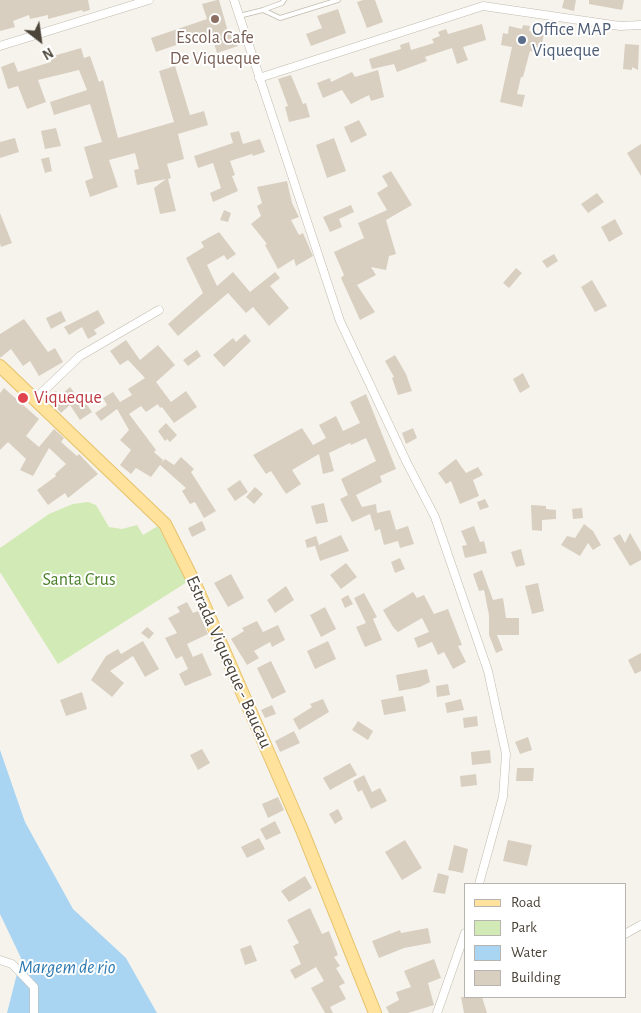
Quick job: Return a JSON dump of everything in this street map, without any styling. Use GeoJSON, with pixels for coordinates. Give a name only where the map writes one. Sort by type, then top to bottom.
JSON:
{"type":"FeatureCollection","features":[{"type":"Feature","properties":{"kind":"main road","name":"Estrada Viqueque - Baucau"},"geometry":{"type":"LineString","coordinates":[[0,366],[164,524],[196,584],[302,830],[375,1013]]}},
{"type":"Feature","properties":{"kind":"street"},"geometry":{"type":"LineString","coordinates":[[0,46],[150,0]]}},
{"type":"Feature","properties":{"kind":"street"},"geometry":{"type":"LineString","coordinates":[[234,0],[340,321],[407,463],[435,517],[488,671],[506,754],[503,797],[479,883]]}},
{"type":"Feature","properties":{"kind":"street"},"geometry":{"type":"LineString","coordinates":[[259,78],[482,3],[620,26],[641,25]]}},
{"type":"Feature","properties":{"kind":"street"},"geometry":{"type":"LineString","coordinates":[[35,399],[80,356],[159,310]]}},
{"type":"Feature","properties":{"kind":"street"},"geometry":{"type":"LineString","coordinates":[[626,933],[641,925]]}},
{"type":"Feature","properties":{"kind":"street"},"geometry":{"type":"LineString","coordinates":[[437,1013],[463,939]]}},
{"type":"Feature","properties":{"kind":"street"},"geometry":{"type":"LineString","coordinates":[[0,960],[12,964],[34,987],[34,1013]]}},
{"type":"Feature","properties":{"kind":"street"},"geometry":{"type":"LineString","coordinates":[[456,963],[463,963]]}},
{"type":"Feature","properties":{"kind":"lane"},"geometry":{"type":"LineString","coordinates":[[238,16],[263,10],[282,3],[284,0]]}},
{"type":"Feature","properties":{"kind":"lane"},"geometry":{"type":"LineString","coordinates":[[263,10],[280,18],[338,0]]}},
{"type":"Feature","properties":{"kind":"green space","name":"Santa Crus"},"geometry":{"type":"Polygon","coordinates":[[[88,502],[96,505],[109,527],[122,529],[137,525],[143,535],[158,526],[187,582],[58,664],[0,572],[0,548],[49,514],[73,504],[88,502]]]}},
{"type":"Feature","properties":{"kind":"water","name":"Margem de rio"},"geometry":{"type":"Polygon","coordinates":[[[0,750],[25,822],[73,909],[126,958],[157,1013],[7,1013],[21,958],[0,914],[0,750]]]}},
{"type":"Feature","properties":{"kind":"building"},"geometry":{"type":"Polygon","coordinates":[[[0,0],[88,0],[90,10],[83,12],[82,10],[48,19],[48,15],[30,19],[29,15],[13,21],[15,27],[0,31],[0,0]]]}},
{"type":"Feature","properties":{"kind":"building"},"geometry":{"type":"Polygon","coordinates":[[[219,0],[229,35],[234,33],[238,46],[217,53],[211,33],[156,52],[151,38],[207,19],[202,4],[219,0]]]}},
{"type":"Feature","properties":{"kind":"building"},"geometry":{"type":"Polygon","coordinates":[[[375,0],[383,22],[367,28],[357,2],[375,0]]]}},
{"type":"Feature","properties":{"kind":"building"},"geometry":{"type":"Polygon","coordinates":[[[564,0],[576,0],[574,11],[562,8],[564,0]]]}},
{"type":"Feature","properties":{"kind":"building"},"geometry":{"type":"Polygon","coordinates":[[[589,0],[624,0],[622,10],[589,4],[589,0]]]}},
{"type":"Feature","properties":{"kind":"building"},"geometry":{"type":"Polygon","coordinates":[[[338,9],[346,33],[311,46],[306,34],[322,28],[317,16],[338,9]]]}},
{"type":"Feature","properties":{"kind":"building"},"geometry":{"type":"Polygon","coordinates":[[[482,24],[486,40],[463,47],[468,60],[457,64],[452,48],[425,57],[427,61],[397,72],[394,64],[372,69],[369,59],[401,49],[400,45],[409,42],[411,50],[434,43],[432,39],[440,36],[438,32],[446,29],[448,34],[482,24]]]}},
{"type":"Feature","properties":{"kind":"building"},"geometry":{"type":"Polygon","coordinates":[[[523,25],[530,26],[529,31],[544,34],[540,53],[530,51],[523,77],[521,77],[517,94],[525,95],[522,107],[500,102],[512,47],[501,45],[503,33],[508,34],[509,26],[522,29],[523,25]]]}},
{"type":"Feature","properties":{"kind":"building"},"geometry":{"type":"Polygon","coordinates":[[[554,27],[565,28],[564,36],[553,35],[554,27]]]}},
{"type":"Feature","properties":{"kind":"building"},"geometry":{"type":"Polygon","coordinates":[[[625,44],[639,45],[638,70],[632,67],[632,70],[623,69],[625,44]]]}},
{"type":"Feature","properties":{"kind":"building"},"geometry":{"type":"Polygon","coordinates":[[[81,48],[84,58],[90,56],[99,82],[103,80],[118,138],[174,122],[159,71],[175,66],[190,115],[204,111],[208,125],[178,134],[184,159],[167,164],[171,178],[168,179],[176,211],[160,214],[154,188],[166,179],[137,185],[134,170],[139,169],[135,153],[109,160],[118,187],[90,197],[85,181],[93,178],[84,147],[102,142],[90,104],[54,115],[50,102],[87,90],[79,70],[38,80],[46,102],[27,109],[18,86],[8,89],[1,67],[14,62],[18,72],[51,62],[50,57],[81,48]]]}},
{"type":"Feature","properties":{"kind":"building"},"geometry":{"type":"Polygon","coordinates":[[[378,70],[384,97],[371,101],[369,95],[351,104],[342,90],[323,98],[317,83],[330,78],[331,82],[352,72],[355,77],[378,70]]]}},
{"type":"Feature","properties":{"kind":"building"},"geometry":{"type":"Polygon","coordinates":[[[291,75],[303,104],[306,103],[310,117],[289,122],[285,107],[288,106],[278,79],[291,75]]]}},
{"type":"Feature","properties":{"kind":"building"},"geometry":{"type":"Polygon","coordinates":[[[359,120],[367,135],[351,143],[344,127],[359,120]]]}},
{"type":"Feature","properties":{"kind":"building"},"geometry":{"type":"Polygon","coordinates":[[[56,128],[61,146],[45,149],[41,131],[56,128]]]}},
{"type":"Feature","properties":{"kind":"building"},"geometry":{"type":"Polygon","coordinates":[[[239,131],[243,144],[260,139],[265,152],[230,161],[235,175],[232,176],[238,191],[213,202],[210,193],[221,188],[213,163],[198,168],[194,156],[233,143],[230,133],[239,131]]]}},
{"type":"Feature","properties":{"kind":"building"},"geometry":{"type":"Polygon","coordinates":[[[15,138],[19,152],[0,158],[0,142],[15,138]]]}},
{"type":"Feature","properties":{"kind":"building"},"geometry":{"type":"Polygon","coordinates":[[[334,138],[346,171],[327,178],[316,145],[334,138]]]}},
{"type":"Feature","properties":{"kind":"building"},"geometry":{"type":"Polygon","coordinates":[[[641,144],[641,176],[627,153],[641,144]]]}},
{"type":"Feature","properties":{"kind":"building"},"geometry":{"type":"Polygon","coordinates":[[[49,157],[52,171],[45,173],[41,159],[49,157]]]}},
{"type":"Feature","properties":{"kind":"building"},"geometry":{"type":"Polygon","coordinates":[[[391,171],[412,205],[386,220],[396,254],[389,256],[386,270],[371,267],[376,275],[357,285],[375,312],[360,320],[341,278],[344,275],[334,252],[364,238],[358,223],[387,210],[377,193],[388,186],[382,176],[391,171]]]}},
{"type":"Feature","properties":{"kind":"building"},"geometry":{"type":"Polygon","coordinates":[[[287,181],[292,203],[299,217],[291,220],[299,235],[303,233],[313,256],[296,266],[294,259],[278,269],[265,245],[267,244],[251,224],[261,216],[257,206],[262,203],[257,187],[287,181]]]}},
{"type":"Feature","properties":{"kind":"building"},"geometry":{"type":"Polygon","coordinates":[[[597,193],[604,202],[588,213],[581,204],[597,193]]]}},
{"type":"Feature","properties":{"kind":"building"},"geometry":{"type":"Polygon","coordinates":[[[351,205],[354,212],[339,219],[342,227],[330,232],[323,217],[351,205]]]}},
{"type":"Feature","properties":{"kind":"building"},"geometry":{"type":"Polygon","coordinates":[[[224,210],[231,213],[228,222],[220,220],[224,210]]]}},
{"type":"Feature","properties":{"kind":"building"},"geometry":{"type":"Polygon","coordinates":[[[0,213],[12,243],[1,247],[0,243],[0,213]]]}},
{"type":"Feature","properties":{"kind":"building"},"geometry":{"type":"Polygon","coordinates":[[[615,219],[623,234],[609,242],[601,227],[615,219]]]}},
{"type":"Feature","properties":{"kind":"building"},"geometry":{"type":"Polygon","coordinates":[[[219,232],[236,254],[227,260],[224,255],[207,265],[217,286],[233,272],[250,292],[275,272],[280,278],[270,286],[289,308],[269,326],[253,307],[246,313],[228,293],[178,336],[168,324],[203,293],[186,258],[204,247],[201,242],[219,232]]]}},
{"type":"Feature","properties":{"kind":"building"},"geometry":{"type":"Polygon","coordinates":[[[554,254],[558,261],[547,268],[542,261],[554,254]]]}},
{"type":"Feature","properties":{"kind":"building"},"geometry":{"type":"Polygon","coordinates":[[[516,268],[522,273],[509,288],[503,283],[516,268]]]}},
{"type":"Feature","properties":{"kind":"building"},"geometry":{"type":"Polygon","coordinates":[[[592,280],[607,306],[595,312],[581,287],[592,280]]]}},
{"type":"Feature","properties":{"kind":"building"},"geometry":{"type":"Polygon","coordinates":[[[98,310],[105,323],[94,330],[97,334],[88,339],[82,327],[69,335],[64,327],[98,310]]]}},
{"type":"Feature","properties":{"kind":"building"},"geometry":{"type":"Polygon","coordinates":[[[61,311],[66,321],[51,329],[46,318],[61,311]]]}},
{"type":"Feature","properties":{"kind":"building"},"geometry":{"type":"Polygon","coordinates":[[[24,319],[48,352],[55,348],[63,362],[39,376],[30,361],[23,366],[11,349],[0,358],[0,334],[24,319]]]}},
{"type":"Feature","properties":{"kind":"building"},"geometry":{"type":"Polygon","coordinates":[[[245,334],[251,341],[224,367],[213,355],[233,338],[236,342],[245,334]]]}},
{"type":"Feature","properties":{"kind":"building"},"geometry":{"type":"Polygon","coordinates":[[[126,340],[140,360],[158,345],[175,365],[156,382],[171,402],[186,391],[197,407],[174,423],[158,404],[146,412],[141,406],[129,414],[156,450],[154,452],[163,460],[162,462],[165,459],[174,465],[181,457],[194,469],[191,472],[216,511],[204,518],[195,502],[190,504],[182,491],[186,488],[160,465],[151,477],[136,468],[131,474],[120,465],[131,450],[120,440],[129,430],[117,409],[101,421],[95,413],[107,405],[103,398],[113,392],[120,402],[132,395],[128,389],[145,378],[128,360],[120,365],[110,351],[126,340]]]}},
{"type":"Feature","properties":{"kind":"building"},"geometry":{"type":"Polygon","coordinates":[[[197,350],[201,356],[188,366],[183,360],[197,350]]]}},
{"type":"Feature","properties":{"kind":"building"},"geometry":{"type":"Polygon","coordinates":[[[395,355],[406,374],[412,391],[398,395],[392,378],[394,377],[385,361],[395,355]]]}},
{"type":"Feature","properties":{"kind":"building"},"geometry":{"type":"Polygon","coordinates":[[[523,373],[530,387],[520,393],[513,379],[523,373]]]}},
{"type":"Feature","properties":{"kind":"building"},"geometry":{"type":"Polygon","coordinates":[[[70,387],[80,400],[83,399],[92,412],[80,420],[70,405],[61,413],[48,398],[56,391],[60,396],[70,387]]]}},
{"type":"Feature","properties":{"kind":"building"},"geometry":{"type":"Polygon","coordinates":[[[4,388],[39,419],[26,436],[39,447],[54,429],[64,438],[61,442],[77,456],[79,454],[98,474],[68,498],[65,493],[48,505],[37,490],[56,476],[55,474],[66,464],[49,448],[33,476],[20,470],[26,459],[8,442],[0,450],[0,393],[4,388]]]}},
{"type":"Feature","properties":{"kind":"building"},"geometry":{"type":"Polygon","coordinates":[[[366,394],[396,469],[380,476],[382,482],[356,495],[362,507],[376,504],[377,513],[390,510],[396,530],[408,526],[414,544],[400,548],[398,541],[384,545],[380,529],[375,531],[370,514],[352,522],[340,499],[348,495],[341,479],[376,461],[366,438],[329,453],[334,471],[323,474],[319,454],[292,470],[301,484],[286,494],[271,471],[266,474],[253,455],[302,428],[313,445],[326,438],[319,425],[336,416],[343,431],[360,423],[350,402],[366,394]]]}},
{"type":"Feature","properties":{"kind":"building"},"geometry":{"type":"Polygon","coordinates":[[[166,423],[177,435],[170,442],[167,439],[165,441],[158,431],[166,423]]]}},
{"type":"Feature","properties":{"kind":"building"},"geometry":{"type":"Polygon","coordinates":[[[413,428],[417,438],[406,444],[402,433],[413,428]]]}},
{"type":"Feature","properties":{"kind":"building"},"geometry":{"type":"Polygon","coordinates":[[[456,459],[466,473],[478,467],[483,475],[473,480],[479,496],[460,504],[451,481],[446,484],[438,473],[456,459]]]}},
{"type":"Feature","properties":{"kind":"building"},"geometry":{"type":"Polygon","coordinates":[[[240,480],[248,492],[235,501],[227,489],[240,480]]]}},
{"type":"Feature","properties":{"kind":"building"},"geometry":{"type":"Polygon","coordinates":[[[255,487],[263,494],[254,504],[246,497],[255,487]]]}},
{"type":"Feature","properties":{"kind":"building"},"geometry":{"type":"Polygon","coordinates":[[[485,499],[489,507],[480,510],[477,502],[485,499]]]}},
{"type":"Feature","properties":{"kind":"building"},"geometry":{"type":"Polygon","coordinates":[[[324,503],[328,522],[316,524],[311,506],[324,503]]]}},
{"type":"Feature","properties":{"kind":"building"},"geometry":{"type":"Polygon","coordinates":[[[531,505],[546,506],[546,509],[556,510],[556,519],[542,520],[542,531],[532,530],[531,505]]]}},
{"type":"Feature","properties":{"kind":"building"},"geometry":{"type":"Polygon","coordinates":[[[582,508],[583,518],[573,519],[572,509],[582,508]]]}},
{"type":"Feature","properties":{"kind":"building"},"geometry":{"type":"Polygon","coordinates":[[[202,521],[206,530],[192,537],[188,528],[202,521]]]}},
{"type":"Feature","properties":{"kind":"building"},"geometry":{"type":"Polygon","coordinates":[[[584,524],[593,531],[601,545],[593,550],[588,543],[580,556],[561,545],[567,536],[575,538],[584,524]]]}},
{"type":"Feature","properties":{"kind":"building"},"geometry":{"type":"Polygon","coordinates":[[[474,526],[480,542],[484,541],[487,553],[465,558],[462,546],[467,545],[461,531],[474,526]]]}},
{"type":"Feature","properties":{"kind":"building"},"geometry":{"type":"Polygon","coordinates":[[[630,533],[641,552],[641,560],[630,566],[613,538],[620,534],[625,543],[630,533]]]}},
{"type":"Feature","properties":{"kind":"building"},"geometry":{"type":"Polygon","coordinates":[[[341,535],[349,551],[320,561],[315,546],[318,545],[307,548],[305,540],[316,536],[319,545],[341,535]]]}},
{"type":"Feature","properties":{"kind":"building"},"geometry":{"type":"Polygon","coordinates":[[[521,549],[525,565],[516,567],[511,552],[521,549]]]}},
{"type":"Feature","properties":{"kind":"building"},"geometry":{"type":"Polygon","coordinates":[[[400,558],[405,569],[395,573],[391,562],[400,558]]]}},
{"type":"Feature","properties":{"kind":"building"},"geometry":{"type":"Polygon","coordinates":[[[346,563],[357,577],[341,589],[330,575],[346,563]]]}},
{"type":"Feature","properties":{"kind":"building"},"geometry":{"type":"Polygon","coordinates":[[[482,570],[493,600],[503,598],[506,618],[519,618],[519,635],[497,635],[503,650],[496,653],[489,635],[489,615],[484,590],[479,591],[473,574],[482,570]]]}},
{"type":"Feature","properties":{"kind":"building"},"geometry":{"type":"Polygon","coordinates":[[[231,574],[244,598],[228,607],[214,583],[231,574]]]}},
{"type":"Feature","properties":{"kind":"building"},"geometry":{"type":"Polygon","coordinates":[[[538,583],[544,611],[532,614],[525,586],[538,583]]]}},
{"type":"Feature","properties":{"kind":"building"},"geometry":{"type":"Polygon","coordinates":[[[286,586],[294,600],[275,613],[267,600],[286,586]]]}},
{"type":"Feature","properties":{"kind":"building"},"geometry":{"type":"Polygon","coordinates":[[[413,592],[417,598],[424,595],[434,614],[448,609],[462,645],[458,646],[466,662],[453,669],[444,652],[438,655],[432,642],[418,648],[414,638],[429,632],[422,618],[398,632],[393,627],[383,610],[413,592]]]}},
{"type":"Feature","properties":{"kind":"building"},"geometry":{"type":"Polygon","coordinates":[[[364,593],[377,617],[373,619],[382,640],[365,647],[356,627],[366,623],[354,598],[364,593]]]}},
{"type":"Feature","properties":{"kind":"building"},"geometry":{"type":"Polygon","coordinates":[[[348,595],[353,604],[345,608],[341,599],[348,595]]]}},
{"type":"Feature","properties":{"kind":"building"},"geometry":{"type":"Polygon","coordinates":[[[187,602],[193,613],[198,611],[208,634],[187,644],[193,657],[202,653],[212,675],[185,686],[179,674],[188,669],[182,656],[176,659],[165,638],[177,633],[168,618],[180,612],[177,607],[187,602]]]}},
{"type":"Feature","properties":{"kind":"building"},"geometry":{"type":"Polygon","coordinates":[[[325,607],[336,629],[321,637],[310,615],[325,607]]]}},
{"type":"Feature","properties":{"kind":"building"},"geometry":{"type":"Polygon","coordinates":[[[257,621],[263,632],[278,625],[285,640],[272,647],[270,642],[254,651],[259,658],[247,665],[231,639],[244,631],[242,628],[257,621]]]}},
{"type":"Feature","properties":{"kind":"building"},"geometry":{"type":"Polygon","coordinates":[[[147,627],[154,633],[149,639],[141,633],[147,627]]]}},
{"type":"Feature","properties":{"kind":"building"},"geometry":{"type":"Polygon","coordinates":[[[143,641],[159,669],[145,677],[133,656],[110,671],[124,683],[112,697],[91,680],[106,656],[118,649],[121,654],[143,641]]]}},
{"type":"Feature","properties":{"kind":"building"},"geometry":{"type":"Polygon","coordinates":[[[328,641],[336,659],[315,669],[307,651],[328,641]]]}},
{"type":"Feature","properties":{"kind":"building"},"geometry":{"type":"Polygon","coordinates":[[[641,653],[641,671],[635,674],[628,660],[641,653]]]}},
{"type":"Feature","properties":{"kind":"building"},"geometry":{"type":"Polygon","coordinates":[[[271,661],[286,692],[272,699],[257,668],[271,661]]]}},
{"type":"Feature","properties":{"kind":"building"},"geometry":{"type":"Polygon","coordinates":[[[427,669],[430,682],[420,687],[399,691],[396,675],[427,669]]]}},
{"type":"Feature","properties":{"kind":"building"},"geometry":{"type":"Polygon","coordinates":[[[448,684],[450,695],[437,697],[436,686],[448,684]]]}},
{"type":"Feature","properties":{"kind":"building"},"geometry":{"type":"Polygon","coordinates":[[[82,692],[87,709],[66,716],[60,700],[82,692]]]}},
{"type":"Feature","properties":{"kind":"building"},"geometry":{"type":"Polygon","coordinates":[[[403,696],[406,711],[384,715],[381,700],[403,696]]]}},
{"type":"Feature","properties":{"kind":"building"},"geometry":{"type":"Polygon","coordinates":[[[323,699],[329,712],[299,730],[293,719],[312,707],[310,704],[323,699]]]}},
{"type":"Feature","properties":{"kind":"building"},"geometry":{"type":"Polygon","coordinates":[[[461,699],[464,710],[447,713],[445,703],[461,699]]]}},
{"type":"Feature","properties":{"kind":"building"},"geometry":{"type":"Polygon","coordinates":[[[272,705],[276,714],[265,718],[261,710],[272,705]]]}},
{"type":"Feature","properties":{"kind":"building"},"geometry":{"type":"Polygon","coordinates":[[[477,716],[478,726],[464,728],[463,718],[477,716]]]}},
{"type":"Feature","properties":{"kind":"building"},"geometry":{"type":"Polygon","coordinates":[[[358,721],[373,731],[368,740],[352,730],[358,721]]]}},
{"type":"Feature","properties":{"kind":"building"},"geometry":{"type":"Polygon","coordinates":[[[294,731],[300,743],[280,752],[275,741],[294,731]]]}},
{"type":"Feature","properties":{"kind":"building"},"geometry":{"type":"Polygon","coordinates":[[[528,737],[532,750],[520,754],[515,742],[528,737]]]}},
{"type":"Feature","properties":{"kind":"building"},"geometry":{"type":"Polygon","coordinates":[[[202,749],[210,763],[198,770],[190,755],[202,749]]]}},
{"type":"Feature","properties":{"kind":"building"},"geometry":{"type":"Polygon","coordinates":[[[490,750],[491,763],[472,765],[471,752],[490,750]]]}},
{"type":"Feature","properties":{"kind":"building"},"geometry":{"type":"Polygon","coordinates":[[[350,763],[357,775],[330,790],[323,778],[350,763]]]}},
{"type":"Feature","properties":{"kind":"building"},"geometry":{"type":"Polygon","coordinates":[[[517,768],[534,768],[533,781],[516,781],[517,768]]]}},
{"type":"Feature","properties":{"kind":"building"},"geometry":{"type":"Polygon","coordinates":[[[476,774],[477,785],[461,787],[460,776],[476,774]]]}},
{"type":"Feature","properties":{"kind":"building"},"geometry":{"type":"Polygon","coordinates":[[[364,775],[372,792],[380,788],[387,801],[371,809],[362,790],[358,792],[353,781],[364,775]]]}},
{"type":"Feature","properties":{"kind":"building"},"geometry":{"type":"Polygon","coordinates":[[[278,797],[284,810],[268,818],[262,804],[278,797]]]}},
{"type":"Feature","properties":{"kind":"building"},"geometry":{"type":"Polygon","coordinates":[[[338,809],[343,819],[335,824],[329,814],[338,809]]]}},
{"type":"Feature","properties":{"kind":"building"},"geometry":{"type":"Polygon","coordinates":[[[275,821],[281,833],[266,840],[260,829],[275,821]]]}},
{"type":"Feature","properties":{"kind":"building"},"geometry":{"type":"Polygon","coordinates":[[[259,838],[265,849],[247,858],[241,847],[259,838]]]}},
{"type":"Feature","properties":{"kind":"building"},"geometry":{"type":"Polygon","coordinates":[[[405,840],[422,868],[402,880],[385,852],[405,840]]]}},
{"type":"Feature","properties":{"kind":"building"},"geometry":{"type":"Polygon","coordinates":[[[508,840],[532,845],[527,866],[503,861],[508,840]]]}},
{"type":"Feature","properties":{"kind":"building"},"geometry":{"type":"Polygon","coordinates":[[[454,845],[468,849],[463,873],[448,870],[454,845]]]}},
{"type":"Feature","properties":{"kind":"building"},"geometry":{"type":"Polygon","coordinates":[[[438,873],[449,876],[445,894],[433,892],[438,873]]]}},
{"type":"Feature","properties":{"kind":"building"},"geometry":{"type":"Polygon","coordinates":[[[305,876],[312,888],[289,902],[281,891],[305,876]]]}},
{"type":"Feature","properties":{"kind":"building"},"geometry":{"type":"Polygon","coordinates":[[[310,908],[322,934],[329,931],[338,955],[334,957],[340,966],[336,968],[345,983],[339,986],[346,999],[330,1007],[333,1013],[325,1013],[311,988],[324,981],[316,967],[295,979],[290,970],[301,964],[293,946],[299,943],[287,920],[310,908]]]}},
{"type":"Feature","properties":{"kind":"building"},"geometry":{"type":"Polygon","coordinates":[[[428,928],[431,943],[404,948],[379,958],[372,941],[400,930],[401,933],[428,928]]]}},
{"type":"Feature","properties":{"kind":"building"},"geometry":{"type":"Polygon","coordinates":[[[251,945],[257,961],[245,965],[240,949],[251,945]]]}},
{"type":"Feature","properties":{"kind":"building"},"geometry":{"type":"Polygon","coordinates":[[[434,959],[441,978],[428,983],[434,1005],[408,1013],[389,1013],[386,1007],[399,1000],[396,992],[411,987],[404,971],[434,959]]]}},
{"type":"Feature","properties":{"kind":"building"},"geometry":{"type":"Polygon","coordinates":[[[461,997],[482,998],[487,1013],[464,1013],[461,997]]]}},
{"type":"Feature","properties":{"kind":"place","name":"Escola Cafe De Viqueque"},"geometry":{"type":"Point","coordinates":[215,19]}},
{"type":"Feature","properties":{"kind":"place","name":"Office MAP Viqueque"},"geometry":{"type":"Point","coordinates":[522,40]}},
{"type":"Feature","properties":{"kind":"place","name":"Viqueque"},"geometry":{"type":"Point","coordinates":[23,398]}}]}
